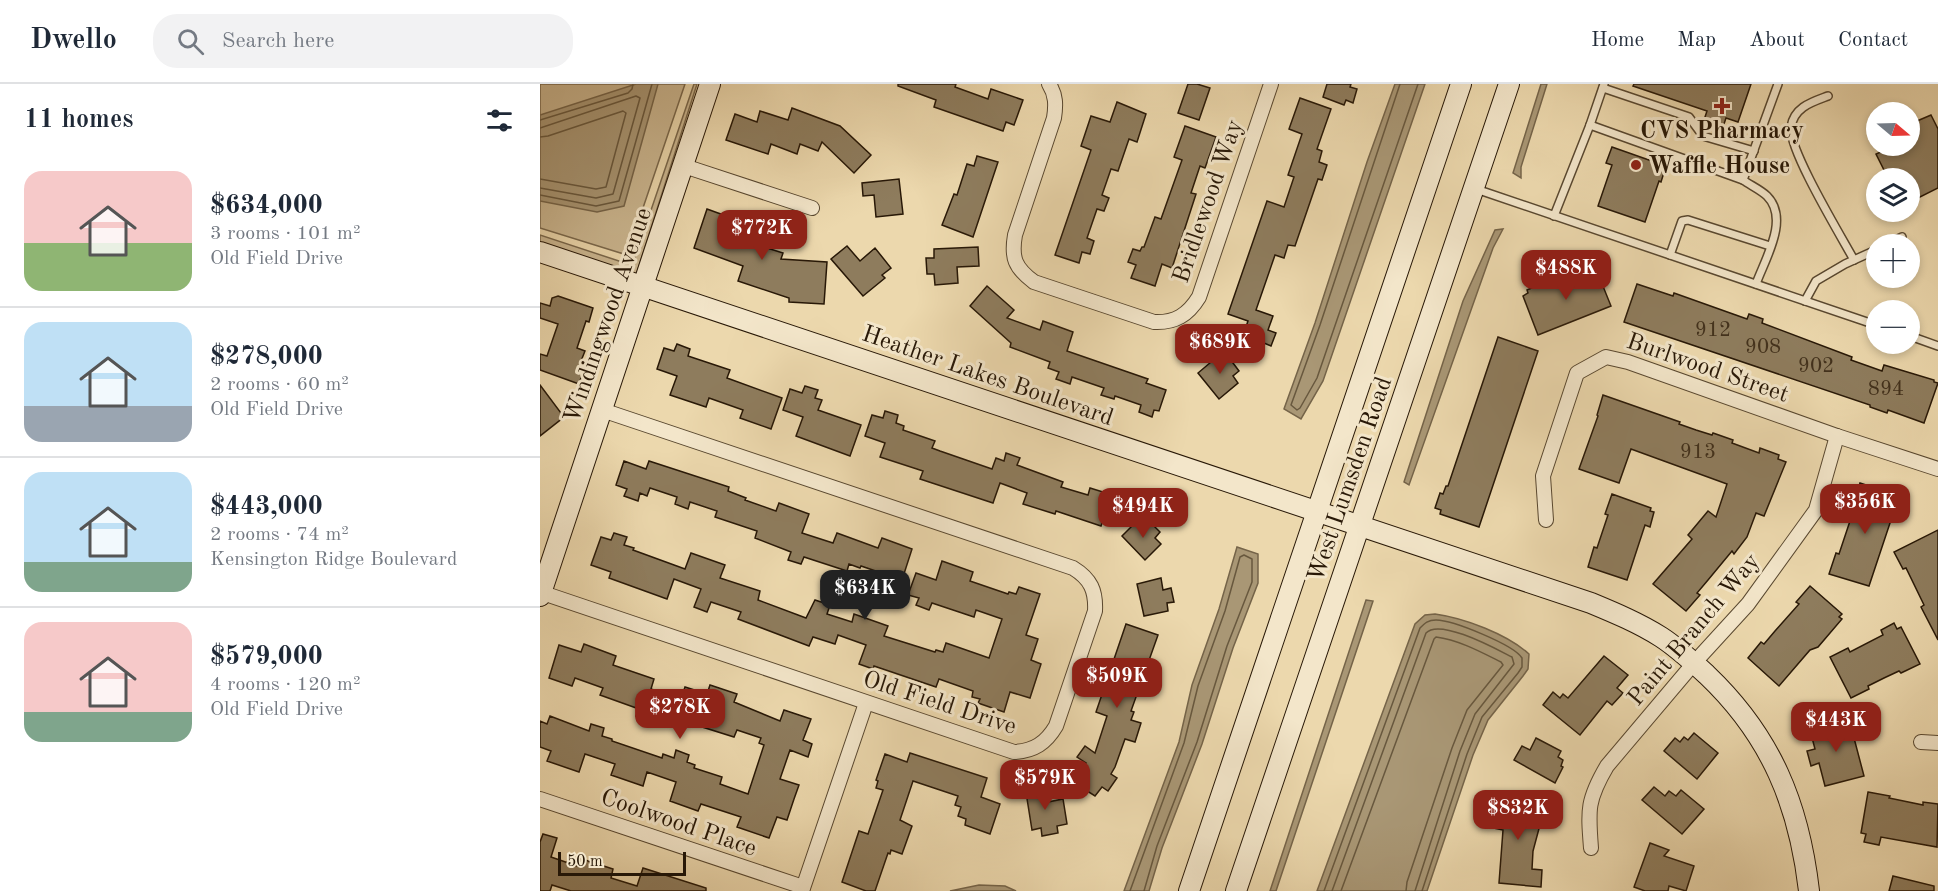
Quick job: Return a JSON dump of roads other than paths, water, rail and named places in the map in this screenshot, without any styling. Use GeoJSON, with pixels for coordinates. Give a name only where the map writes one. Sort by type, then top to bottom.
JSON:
{"type":"FeatureCollection","features":[{"type":"Feature","properties":{"kind":"street","name":"Windingwood Avenue"},"geometry":{"type":"LineString","coordinates":[[540,593],[710,84]]}},
{"type":"Feature","properties":{"kind":"street","name":"Bridlewood Way"},"geometry":{"type":"LineString","coordinates":[[1049,84],[1057,104],[1015,235],[1012,249],[1015,263],[1024,275],[1034,282],[1154,322],[1168,323],[1181,318],[1192,309],[1199,297],[1271,84]]}},
{"type":"Feature","properties":{"kind":"street","name":"West Lumsden Road"},"geometry":{"type":"LineString","coordinates":[[1189,891],[1461,84]]}},
{"type":"Feature","properties":{"kind":"street","name":"West Lumsden Road"},"geometry":{"type":"LineString","coordinates":[[1236,891],[1474,188],[1505,88]]}},
{"type":"Feature","properties":{"kind":"street"},"geometry":{"type":"LineString","coordinates":[[684,166],[812,208]]}},
{"type":"Feature","properties":{"kind":"street","name":"Heather Lakes Boulevard"},"geometry":{"type":"LineString","coordinates":[[540,252],[1591,603],[1648,629],[1694,663],[1740,709],[1764,743],[1791,803],[1798,827],[1809,891]]}},
{"type":"Feature","properties":{"kind":"street","name":"Burlwood Street"},"geometry":{"type":"LineString","coordinates":[[1546,520],[1544,476],[1577,373],[1606,357],[1628,362],[1837,436],[1938,468]]}},
{"type":"Feature","properties":{"kind":"street","name":"Old Field Drive"},"geometry":{"type":"LineString","coordinates":[[540,593],[1014,752],[1028,751],[1039,746],[1056,726],[1095,611],[1096,597],[1091,584],[1084,574],[1073,568],[602,410]]}},
{"type":"Feature","properties":{"kind":"street","name":"Paint Branch Way"},"geometry":{"type":"LineString","coordinates":[[1591,848],[1588,812],[1597,783],[1607,766],[1694,663],[1748,604],[1816,510],[1837,436]]}},
{"type":"Feature","properties":{"kind":"street"},"geometry":{"type":"LineString","coordinates":[[803,889],[866,703]]}},
{"type":"Feature","properties":{"kind":"street"},"geometry":{"type":"LineString","coordinates":[[1921,742],[1938,742]]}},
{"type":"Feature","properties":{"kind":"street","name":"Coolwood Place"},"geometry":{"type":"LineString","coordinates":[[540,799],[803,889]]}},
{"type":"Feature","properties":{"kind":"lane"},"geometry":{"type":"LineString","coordinates":[[1743,180],[1778,84]]}},
{"type":"Feature","properties":{"kind":"lane"},"geometry":{"type":"LineString","coordinates":[[1554,216],[1603,86],[1689,117],[1703,136],[1754,151]]}},
{"type":"Feature","properties":{"kind":"lane"},"geometry":{"type":"LineString","coordinates":[[1828,96],[1801,107],[1791,127],[1796,153],[1854,260]]}},
{"type":"Feature","properties":{"kind":"lane"},"geometry":{"type":"LineString","coordinates":[[1590,124],[1743,180],[1767,196],[1775,209],[1778,220],[1756,284]]}},
{"type":"Feature","properties":{"kind":"lane"},"geometry":{"type":"LineString","coordinates":[[1474,188],[1866,322]]}},
{"type":"Feature","properties":{"kind":"lane"},"geometry":{"type":"LineString","coordinates":[[1670,255],[1682,221],[1688,220],[1770,246]]}},
{"type":"Feature","properties":{"kind":"lane"},"geometry":{"type":"LineString","coordinates":[[1805,301],[1816,281],[1866,255]]}},
{"type":"Feature","properties":{"kind":"lane"},"geometry":{"type":"LineString","coordinates":[[1920,340],[1938,346]]}},
{"type":"Feature","properties":{"kind":"water"},"geometry":{"type":"Polygon","coordinates":[[[636,84],[658,84],[624,206],[597,212],[540,201],[540,115],[636,84]]]}},
{"type":"Feature","properties":{"kind":"water"},"geometry":{"type":"Polygon","coordinates":[[[1395,84],[1425,84],[1323,381],[1301,419],[1284,409],[1395,84]]]}},
{"type":"Feature","properties":{"kind":"water"},"geometry":{"type":"Polygon","coordinates":[[[1541,84],[1547,84],[1521,167],[1521,178],[1513,173],[1541,84]]]}},
{"type":"Feature","properties":{"kind":"water"},"geometry":{"type":"Polygon","coordinates":[[[1503,229],[1493,248],[1409,485],[1404,482],[1463,301],[1495,230],[1503,229]]]}},
{"type":"Feature","properties":{"kind":"water"},"geometry":{"type":"Polygon","coordinates":[[[1237,547],[1258,554],[1258,583],[1233,648],[1202,744],[1162,848],[1149,891],[1124,891],[1179,742],[1192,685],[1219,609],[1237,547]]]}},
{"type":"Feature","properties":{"kind":"water"},"geometry":{"type":"Polygon","coordinates":[[[1366,600],[1373,601],[1276,891],[1270,891],[1366,600]]]}},
{"type":"Feature","properties":{"kind":"water"},"geometry":{"type":"Polygon","coordinates":[[[1435,614],[1472,623],[1509,640],[1529,654],[1528,669],[1488,720],[1473,755],[1427,891],[1317,891],[1415,624],[1425,615],[1435,614]]]}},
{"type":"Feature","properties":{"kind":"water"},"geometry":{"type":"Polygon","coordinates":[[[979,885],[1005,886],[1016,891],[950,891],[979,885]]]}},
{"type":"Feature","properties":{"kind":"place","name":"CVS Pharmacy"},"geometry":{"type":"Point","coordinates":[1722,106]}},
{"type":"Feature","properties":{"kind":"place","name":"Waffle House"},"geometry":{"type":"Point","coordinates":[1636,165]}}]}
